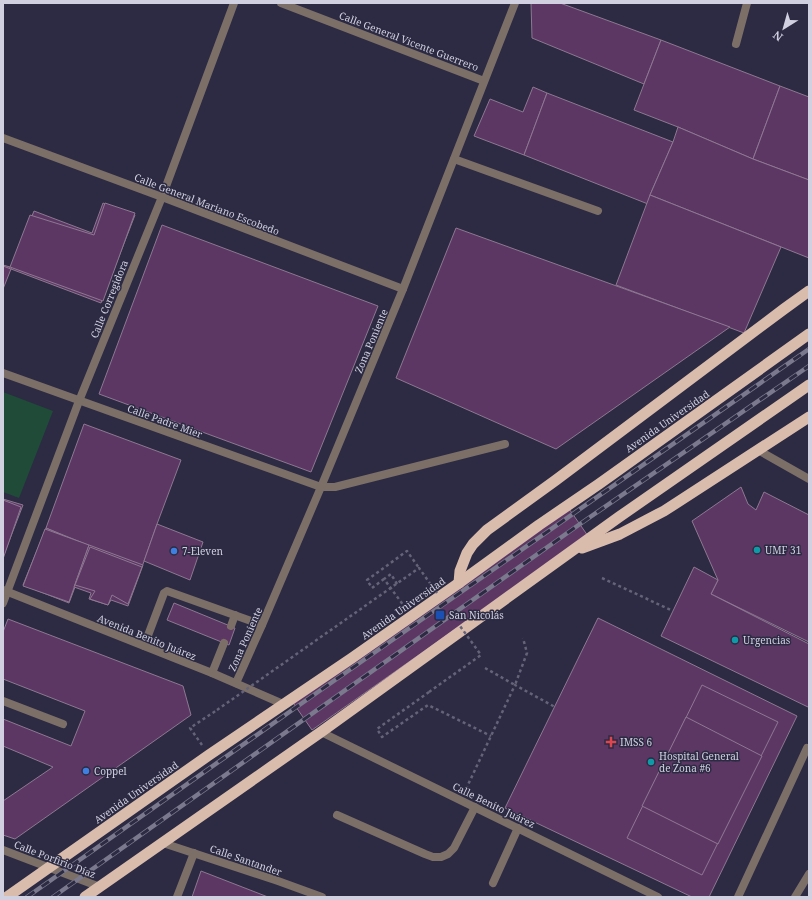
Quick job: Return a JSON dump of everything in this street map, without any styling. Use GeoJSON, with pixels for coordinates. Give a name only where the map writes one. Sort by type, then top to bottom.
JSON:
{"type":"FeatureCollection","features":[{"type":"Feature","properties":{"kind":"highway"},"geometry":{"type":"LineString","coordinates":[[459,583],[460,571],[467,553],[473,544],[487,530],[809,291]]}},
{"type":"Feature","properties":{"kind":"highway","name":"Avenida Universidad"},"geometry":{"type":"LineString","coordinates":[[7,897],[209,755],[459,583],[809,334]]}},
{"type":"Feature","properties":{"kind":"highway"},"geometry":{"type":"LineString","coordinates":[[85,897],[321,732],[619,517],[809,385]]}},
{"type":"Feature","properties":{"kind":"highway"},"geometry":{"type":"LineString","coordinates":[[572,551],[620,534],[643,523],[809,417]]}},
{"type":"Feature","properties":{"kind":"street","name":"Calle Corregidora"},"geometry":{"type":"LineString","coordinates":[[3,603],[5,591],[162,197],[234,3]]}},
{"type":"Feature","properties":{"kind":"street","name":"Calle General Vicente Guerrero"},"geometry":{"type":"LineString","coordinates":[[281,3],[484,81]]}},
{"type":"Feature","properties":{"kind":"street","name":"Zona Poniente"},"geometry":{"type":"LineString","coordinates":[[236,683],[321,487],[403,289],[515,3]]}},
{"type":"Feature","properties":{"kind":"street"},"geometry":{"type":"LineString","coordinates":[[736,44],[747,3]]}},
{"type":"Feature","properties":{"kind":"street","name":"Calle General Mariano Escobedo"},"geometry":{"type":"LineString","coordinates":[[3,138],[403,289]]}},
{"type":"Feature","properties":{"kind":"street"},"geometry":{"type":"LineString","coordinates":[[454,160],[598,211]]}},
{"type":"Feature","properties":{"kind":"street","name":"Calle Padre Mier"},"geometry":{"type":"LineString","coordinates":[[3,373],[321,487]]}},
{"type":"Feature","properties":{"kind":"street"},"geometry":{"type":"LineString","coordinates":[[321,487],[335,487],[506,444]]}},
{"type":"Feature","properties":{"kind":"street"},"geometry":{"type":"LineString","coordinates":[[758,450],[809,479]]}},
{"type":"Feature","properties":{"kind":"street","name":"Avenida Benito Juárez"},"geometry":{"type":"LineString","coordinates":[[5,591],[212,673],[283,704]]}},
{"type":"Feature","properties":{"kind":"street"},"geometry":{"type":"LineString","coordinates":[[144,646],[164,593],[167,591],[262,625]]}},
{"type":"Feature","properties":{"kind":"street"},"geometry":{"type":"LineString","coordinates":[[231,626],[235,615]]}},
{"type":"Feature","properties":{"kind":"street"},"geometry":{"type":"LineString","coordinates":[[212,673],[224,643]]}},
{"type":"Feature","properties":{"kind":"street"},"geometry":{"type":"LineString","coordinates":[[3,701],[63,724]]}},
{"type":"Feature","properties":{"kind":"street","name":"Calle Benito Juárez"},"geometry":{"type":"LineString","coordinates":[[321,732],[658,897]]}},
{"type":"Feature","properties":{"kind":"street"},"geometry":{"type":"LineString","coordinates":[[738,897],[807,748]]}},
{"type":"Feature","properties":{"kind":"street"},"geometry":{"type":"LineString","coordinates":[[337,815],[425,854],[433,857],[441,857],[448,854],[454,848],[475,807]]}},
{"type":"Feature","properties":{"kind":"street"},"geometry":{"type":"LineString","coordinates":[[493,883],[518,828]]}},
{"type":"Feature","properties":{"kind":"street","name":"Calle Santander"},"geometry":{"type":"LineString","coordinates":[[163,843],[322,897]]}},
{"type":"Feature","properties":{"kind":"street","name":"Calle Porfirio Díaz"},"geometry":{"type":"LineString","coordinates":[[3,850],[100,887]]}},
{"type":"Feature","properties":{"kind":"street"},"geometry":{"type":"LineString","coordinates":[[177,897],[194,853]]}},
{"type":"Feature","properties":{"kind":"street"},"geometry":{"type":"LineString","coordinates":[[795,897],[809,874]]}},
{"type":"Feature","properties":{"kind":"path"},"geometry":{"type":"LineString","coordinates":[[397,584],[391,574],[372,588],[367,580],[407,551],[437,593]]}},
{"type":"Feature","properties":{"kind":"path"},"geometry":{"type":"LineString","coordinates":[[209,755],[190,728],[419,568]]}},
{"type":"Feature","properties":{"kind":"path"},"geometry":{"type":"LineString","coordinates":[[602,578],[673,611]]}},
{"type":"Feature","properties":{"kind":"path"},"geometry":{"type":"LineString","coordinates":[[384,579],[411,616]]}},
{"type":"Feature","properties":{"kind":"path"},"geometry":{"type":"LineString","coordinates":[[460,626],[481,655],[377,730],[382,737],[428,705],[491,736]]}},
{"type":"Feature","properties":{"kind":"path"},"geometry":{"type":"LineString","coordinates":[[466,790],[514,686],[527,653],[523,638]]}},
{"type":"Feature","properties":{"kind":"path"},"geometry":{"type":"LineString","coordinates":[[485,668],[514,686],[555,707]]}},
{"type":"Feature","properties":{"kind":"green space"},"geometry":{"type":"Polygon","coordinates":[[[3,392],[53,411],[19,498],[3,492],[3,392]]]}},
{"type":"Feature","properties":{"kind":"building"},"geometry":{"type":"Polygon","coordinates":[[[531,3],[560,3],[661,40],[644,84],[532,38],[531,3]]]}},
{"type":"Feature","properties":{"kind":"building"},"geometry":{"type":"Polygon","coordinates":[[[661,40],[780,86],[753,159],[634,110],[661,40]]]}},
{"type":"Feature","properties":{"kind":"building"},"geometry":{"type":"Polygon","coordinates":[[[780,86],[809,97],[809,180],[753,159],[780,86]]]}},
{"type":"Feature","properties":{"kind":"building"},"geometry":{"type":"Polygon","coordinates":[[[533,87],[547,93],[524,155],[474,136],[490,99],[523,112],[533,87]]]}},
{"type":"Feature","properties":{"kind":"building"},"geometry":{"type":"Polygon","coordinates":[[[547,93],[673,142],[650,195],[648,204],[524,155],[547,93]]]}},
{"type":"Feature","properties":{"kind":"building"},"geometry":{"type":"Polygon","coordinates":[[[678,127],[753,159],[809,180],[809,258],[650,195],[678,127]]]}},
{"type":"Feature","properties":{"kind":"building"},"geometry":{"type":"Polygon","coordinates":[[[650,195],[781,247],[744,333],[616,285],[650,195]]]}},
{"type":"Feature","properties":{"kind":"building"},"geometry":{"type":"Polygon","coordinates":[[[103,203],[135,215],[101,303],[11,269],[34,211],[92,233],[103,203]]]}},
{"type":"Feature","properties":{"kind":"building"},"geometry":{"type":"Polygon","coordinates":[[[105,203],[135,213],[103,301],[10,267],[30,215],[94,235],[105,203]]]}},
{"type":"Feature","properties":{"kind":"building"},"geometry":{"type":"Polygon","coordinates":[[[162,225],[378,306],[311,472],[99,394],[162,225]]]}},
{"type":"Feature","properties":{"kind":"building"},"geometry":{"type":"Polygon","coordinates":[[[456,228],[730,327],[556,449],[396,378],[456,228]]]}},
{"type":"Feature","properties":{"kind":"building"},"geometry":{"type":"Polygon","coordinates":[[[3,265],[10,267],[3,285],[3,265]]]}},
{"type":"Feature","properties":{"kind":"building"},"geometry":{"type":"Polygon","coordinates":[[[3,266],[11,269],[3,289],[3,266]]]}},
{"type":"Feature","properties":{"kind":"building"},"geometry":{"type":"Polygon","coordinates":[[[84,424],[181,460],[142,567],[46,528],[84,424]]]}},
{"type":"Feature","properties":{"kind":"building","name":"UMF 31"},"geometry":{"type":"Polygon","coordinates":[[[741,487],[748,504],[756,510],[764,492],[809,515],[809,642],[711,594],[718,580],[692,521],[741,487]]]}},
{"type":"Feature","properties":{"kind":"building"},"geometry":{"type":"Polygon","coordinates":[[[3,499],[23,505],[3,557],[3,499]]]}},
{"type":"Feature","properties":{"kind":"building"},"geometry":{"type":"Polygon","coordinates":[[[3,500],[21,507],[3,559],[3,500]]]}},
{"type":"Feature","properties":{"kind":"building"},"geometry":{"type":"Polygon","coordinates":[[[565,503],[588,536],[312,730],[289,697],[565,503]]]}},
{"type":"Feature","properties":{"kind":"building","name":"7-Eleven"},"geometry":{"type":"Polygon","coordinates":[[[157,524],[203,542],[190,580],[144,561],[157,524]]]}},
{"type":"Feature","properties":{"kind":"building"},"geometry":{"type":"Polygon","coordinates":[[[46,528],[90,547],[69,603],[23,585],[46,528]]]}},
{"type":"Feature","properties":{"kind":"building"},"geometry":{"type":"Polygon","coordinates":[[[45,529],[89,545],[69,602],[23,586],[45,529]]]}},
{"type":"Feature","properties":{"kind":"building"},"geometry":{"type":"Polygon","coordinates":[[[89,545],[143,565],[128,606],[111,600],[108,605],[89,599],[91,593],[74,587],[89,545]]]}},
{"type":"Feature","properties":{"kind":"building"},"geometry":{"type":"Polygon","coordinates":[[[90,547],[142,567],[128,604],[112,595],[108,605],[90,599],[95,591],[75,585],[90,547]]]}},
{"type":"Feature","properties":{"kind":"building","name":"Urgencias"},"geometry":{"type":"Polygon","coordinates":[[[694,567],[718,580],[711,594],[809,644],[808,707],[661,636],[694,567]]]}},
{"type":"Feature","properties":{"kind":"building"},"geometry":{"type":"Polygon","coordinates":[[[174,603],[235,628],[229,645],[167,620],[174,603]]]}},
{"type":"Feature","properties":{"kind":"building","name":"Hospital General de Zona #6"},"geometry":{"type":"Polygon","coordinates":[[[598,618],[797,716],[709,897],[692,897],[505,808],[598,618]]]}},
{"type":"Feature","properties":{"kind":"building"},"geometry":{"type":"Polygon","coordinates":[[[8,619],[183,686],[191,715],[15,839],[3,835],[3,801],[53,767],[3,746],[3,719],[71,746],[85,711],[3,679],[3,632],[8,619]]]}},
{"type":"Feature","properties":{"kind":"building"},"geometry":{"type":"Polygon","coordinates":[[[702,685],[778,722],[702,875],[627,838],[702,685]]]}},
{"type":"Feature","properties":{"kind":"building"},"geometry":{"type":"Polygon","coordinates":[[[686,717],[762,756],[718,844],[642,806],[686,717]]]}},
{"type":"Feature","properties":{"kind":"building"},"geometry":{"type":"Polygon","coordinates":[[[201,871],[268,897],[192,897],[201,871]]]}},
{"type":"Feature","properties":{"kind":"railway"},"geometry":{"type":"LineString","coordinates":[[27,897],[809,349]]}},
{"type":"Feature","properties":{"kind":"railway"},"geometry":{"type":"LineString","coordinates":[[53,897],[580,524],[809,366]]}},
{"type":"Feature","properties":{"kind":"place","name":"UMF 31"},"geometry":{"type":"Point","coordinates":[757,550]}},
{"type":"Feature","properties":{"kind":"place","name":"7-Eleven"},"geometry":{"type":"Point","coordinates":[174,551]}},
{"type":"Feature","properties":{"kind":"place","name":"San Nicolás"},"geometry":{"type":"Point","coordinates":[440,615]}},
{"type":"Feature","properties":{"kind":"place","name":"Urgencias"},"geometry":{"type":"Point","coordinates":[735,640]}},
{"type":"Feature","properties":{"kind":"place","name":"IMSS 6"},"geometry":{"type":"Point","coordinates":[611,742]}},
{"type":"Feature","properties":{"kind":"place","name":"Hospital General de Zona #6"},"geometry":{"type":"Point","coordinates":[651,762]}},
{"type":"Feature","properties":{"kind":"place","name":"Coppel"},"geometry":{"type":"Point","coordinates":[86,771]}}]}
